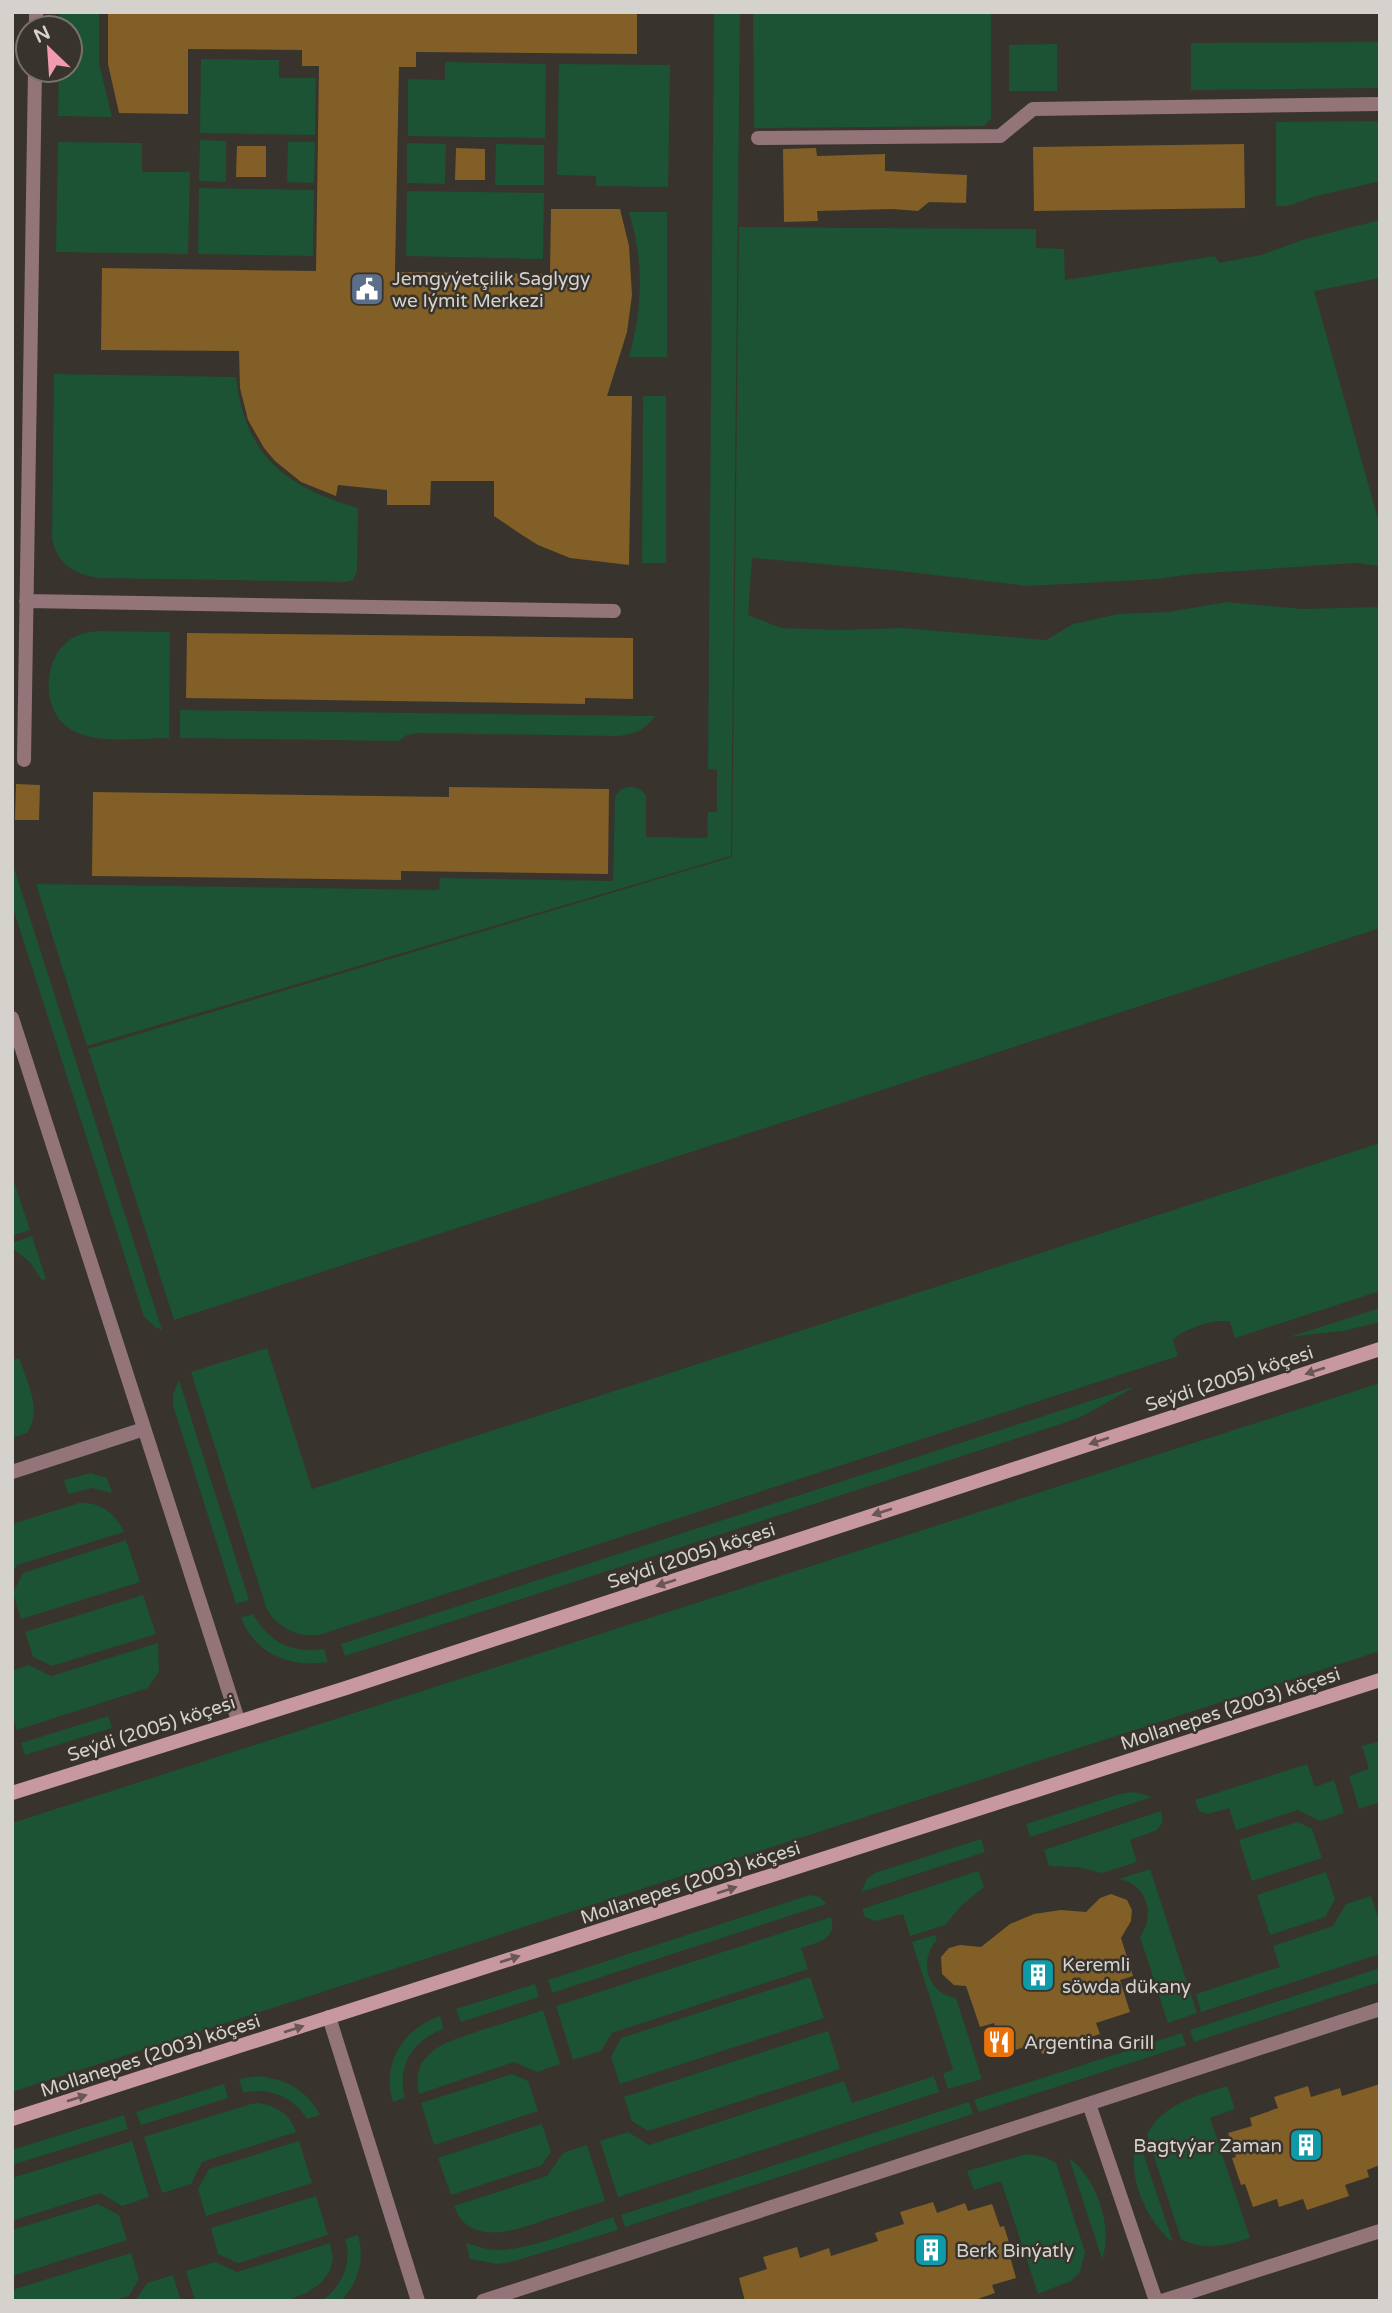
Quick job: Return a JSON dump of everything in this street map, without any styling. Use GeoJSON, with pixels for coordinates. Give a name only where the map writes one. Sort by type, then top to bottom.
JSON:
{"type":"FeatureCollection","features":[{"type":"Feature","properties":{"kind":"street"},"geometry":{"type":"LineString","coordinates":[[24,760],[35,84]]}},
{"type":"Feature","properties":{"kind":"street"},"geometry":{"type":"LineString","coordinates":[[758,138],[1000,136],[1033,109],[1380,104]]}},
{"type":"Feature","properties":{"kind":"street"},"geometry":{"type":"LineString","coordinates":[[26,601],[614,611]]}},
{"type":"Feature","properties":{"kind":"street"},"geometry":{"type":"LineString","coordinates":[[12,1018],[238,1720]]}},
{"type":"Feature","properties":{"kind":"street","name":"Seýdi (2005) köçesi"},"geometry":{"type":"LineString","coordinates":[[12,1793],[346,1688],[1380,1349]]}},
{"type":"Feature","properties":{"kind":"street"},"geometry":{"type":"LineString","coordinates":[[12,1472],[144,1429]]}},
{"type":"Feature","properties":{"kind":"street","name":"Mollanepes (2003) köçesi"},"geometry":{"type":"LineString","coordinates":[[12,2119],[1380,1680]]}},
{"type":"Feature","properties":{"kind":"street"},"geometry":{"type":"LineString","coordinates":[[483,2301],[1380,2010]]}},
{"type":"Feature","properties":{"kind":"street"},"geometry":{"type":"LineString","coordinates":[[329,2017],[418,2301]]}},
{"type":"Feature","properties":{"kind":"street"},"geometry":{"type":"LineString","coordinates":[[1089,2104],[1156,2301]]}},
{"type":"Feature","properties":{"kind":"street"},"geometry":{"type":"LineString","coordinates":[[1162,2301],[1380,2231]]}},
{"type":"Feature","properties":{"kind":"green space"},"geometry":{"type":"Polygon","coordinates":[[[99,12],[99,63],[112,117],[58,116],[59,84],[84,84],[84,14],[60,14],[99,12]]]}},
{"type":"Feature","properties":{"kind":"green space"},"geometry":{"type":"Polygon","coordinates":[[[714,12],[740,12],[731,856],[87,1046],[36,884],[439,890],[440,878],[613,881],[615,798],[621,790],[629,787],[634,787],[646,795],[646,837],[707,838],[708,812],[717,812],[717,770],[708,769],[714,12]]]}},
{"type":"Feature","properties":{"kind":"green space"},"geometry":{"type":"Polygon","coordinates":[[[753,12],[991,12],[991,119],[984,126],[754,128],[753,12]]]}},
{"type":"Feature","properties":{"kind":"green space"},"geometry":{"type":"Polygon","coordinates":[[[1380,42],[1380,88],[1191,90],[1191,43],[1380,42]]]}},
{"type":"Feature","properties":{"kind":"green space"},"geometry":{"type":"Polygon","coordinates":[[[1057,44],[1057,91],[1009,91],[1009,45],[1057,44]]]}},
{"type":"Feature","properties":{"kind":"green space"},"geometry":{"type":"Polygon","coordinates":[[[201,59],[279,60],[279,78],[316,78],[315,135],[200,133],[201,59]]]}},
{"type":"Feature","properties":{"kind":"green space"},"geometry":{"type":"Polygon","coordinates":[[[445,62],[546,64],[545,138],[408,136],[408,79],[445,80],[445,62]]]}},
{"type":"Feature","properties":{"kind":"green space"},"geometry":{"type":"Polygon","coordinates":[[[559,64],[670,65],[668,187],[596,186],[596,176],[557,175],[559,64]]]}},
{"type":"Feature","properties":{"kind":"green space"},"geometry":{"type":"Polygon","coordinates":[[[1380,121],[1380,181],[1313,197],[1288,206],[1276,206],[1276,122],[1380,121]]]}},
{"type":"Feature","properties":{"kind":"green space"},"geometry":{"type":"Polygon","coordinates":[[[200,140],[226,141],[226,182],[199,181],[200,140]]]}},
{"type":"Feature","properties":{"kind":"green space"},"geometry":{"type":"Polygon","coordinates":[[[58,142],[142,143],[142,172],[190,172],[188,254],[56,252],[58,142]]]}},
{"type":"Feature","properties":{"kind":"green space"},"geometry":{"type":"Polygon","coordinates":[[[288,142],[315,142],[314,183],[287,182],[288,142]]]}},
{"type":"Feature","properties":{"kind":"green space"},"geometry":{"type":"Polygon","coordinates":[[[407,143],[446,144],[445,184],[407,183],[407,143]]]}},
{"type":"Feature","properties":{"kind":"green space"},"geometry":{"type":"Polygon","coordinates":[[[496,144],[544,145],[544,185],[495,185],[496,144]]]}},
{"type":"Feature","properties":{"kind":"green space"},"geometry":{"type":"Polygon","coordinates":[[[199,188],[314,190],[313,256],[198,254],[199,188]]]}},
{"type":"Feature","properties":{"kind":"green space"},"geometry":{"type":"Polygon","coordinates":[[[407,191],[544,193],[543,259],[406,256],[407,191]]]}},
{"type":"Feature","properties":{"kind":"green space"},"geometry":{"type":"Polygon","coordinates":[[[629,212],[667,212],[667,357],[629,357],[637,320],[640,284],[637,249],[629,212]]]}},
{"type":"Feature","properties":{"kind":"green space"},"geometry":{"type":"Polygon","coordinates":[[[1380,220],[1380,278],[1314,291],[1380,526],[1380,566],[1355,563],[1029,586],[752,558],[748,615],[781,628],[902,628],[1046,640],[1073,624],[1118,614],[1169,612],[1226,602],[1302,609],[1380,607],[1380,928],[174,1320],[88,1049],[732,857],[739,227],[1036,229],[1036,248],[1064,249],[1065,280],[1215,256],[1219,263],[1261,255],[1305,239],[1380,220]]]}},
{"type":"Feature","properties":{"kind":"green space"},"geometry":{"type":"Polygon","coordinates":[[[54,374],[236,377],[249,427],[259,447],[273,464],[309,490],[358,508],[357,571],[353,580],[100,578],[75,571],[62,561],[52,537],[54,374]]]}},
{"type":"Feature","properties":{"kind":"green space"},"geometry":{"type":"Polygon","coordinates":[[[643,396],[666,396],[666,563],[642,563],[643,396]]]}},
{"type":"Feature","properties":{"kind":"green space"},"geometry":{"type":"Polygon","coordinates":[[[99,631],[170,632],[169,738],[94,738],[72,730],[55,712],[49,687],[53,661],[59,650],[71,639],[99,631]]]}},
{"type":"Feature","properties":{"kind":"green space"},"geometry":{"type":"Polygon","coordinates":[[[180,710],[655,716],[643,728],[616,736],[417,733],[407,735],[399,741],[180,738],[180,710]]]}},
{"type":"Feature","properties":{"kind":"green space"},"geometry":{"type":"Polygon","coordinates":[[[12,862],[162,1330],[144,1317],[12,905],[12,862]]]}},
{"type":"Feature","properties":{"kind":"green space"},"geometry":{"type":"Polygon","coordinates":[[[1380,1143],[1380,1291],[1235,1338],[1230,1322],[1217,1321],[1200,1325],[1183,1332],[1173,1340],[1178,1356],[319,1635],[303,1635],[289,1630],[277,1622],[267,1610],[191,1372],[267,1348],[312,1489],[1380,1143]]]}},
{"type":"Feature","properties":{"kind":"green space"},"geometry":{"type":"Polygon","coordinates":[[[12,1176],[30,1230],[12,1236],[12,1176]]]}},
{"type":"Feature","properties":{"kind":"green space"},"geometry":{"type":"Polygon","coordinates":[[[32,1236],[46,1279],[42,1280],[30,1262],[12,1248],[12,1243],[32,1236]]]}},
{"type":"Feature","properties":{"kind":"green space"},"geometry":{"type":"Polygon","coordinates":[[[1380,1308],[1380,1322],[1343,1331],[1289,1337],[1380,1308]]]}},
{"type":"Feature","properties":{"kind":"green space"},"geometry":{"type":"Polygon","coordinates":[[[19,1358],[32,1396],[34,1415],[27,1433],[12,1438],[12,1360],[19,1358]]]}},
{"type":"Feature","properties":{"kind":"green space"},"geometry":{"type":"Polygon","coordinates":[[[179,1380],[249,1600],[236,1604],[173,1405],[173,1394],[179,1380]]]}},
{"type":"Feature","properties":{"kind":"green space"},"geometry":{"type":"Polygon","coordinates":[[[1380,1383],[1380,1651],[12,2092],[12,1823],[1380,1383]]]}},
{"type":"Feature","properties":{"kind":"green space"},"geometry":{"type":"Polygon","coordinates":[[[1136,1386],[1083,1416],[1064,1423],[345,1656],[341,1644],[1136,1386]]]}},
{"type":"Feature","properties":{"kind":"green space"},"geometry":{"type":"Polygon","coordinates":[[[91,1473],[107,1478],[112,1493],[92,1488],[68,1494],[64,1480],[91,1473]]]}},
{"type":"Feature","properties":{"kind":"green space"},"geometry":{"type":"Polygon","coordinates":[[[79,1503],[93,1504],[106,1510],[124,1532],[17,1565],[12,1574],[12,1524],[79,1503]]]}},
{"type":"Feature","properties":{"kind":"green space"},"geometry":{"type":"Polygon","coordinates":[[[126,1540],[140,1582],[21,1619],[13,1593],[23,1573],[126,1540]]]}},
{"type":"Feature","properties":{"kind":"green space"},"geometry":{"type":"Polygon","coordinates":[[[143,1595],[156,1634],[52,1666],[33,1657],[25,1632],[143,1595]]]}},
{"type":"Feature","properties":{"kind":"green space"},"geometry":{"type":"Polygon","coordinates":[[[253,1614],[274,1639],[302,1650],[324,1649],[328,1662],[301,1663],[265,1650],[248,1631],[241,1618],[253,1614]]]}},
{"type":"Feature","properties":{"kind":"green space"},"geometry":{"type":"Polygon","coordinates":[[[158,1643],[159,1671],[148,1688],[17,1730],[12,1714],[12,1671],[29,1665],[51,1676],[158,1643]]]}},
{"type":"Feature","properties":{"kind":"green space"},"geometry":{"type":"Polygon","coordinates":[[[108,1716],[112,1728],[25,1755],[21,1743],[108,1716]]]}},
{"type":"Feature","properties":{"kind":"green space"},"geometry":{"type":"Polygon","coordinates":[[[1380,1741],[1380,1802],[1359,1809],[1349,1776],[1369,1769],[1362,1746],[1380,1741]]]}},
{"type":"Feature","properties":{"kind":"green space"},"geometry":{"type":"Polygon","coordinates":[[[1307,1764],[1315,1787],[1334,1780],[1344,1813],[1320,1821],[1298,1810],[1236,1830],[1229,1808],[1208,1814],[1199,1811],[1195,1800],[1307,1764]]]}},
{"type":"Feature","properties":{"kind":"green space"},"geometry":{"type":"Polygon","coordinates":[[[1134,1792],[1152,1797],[1030,1837],[1026,1824],[1134,1792]]]}},
{"type":"Feature","properties":{"kind":"green space"},"geometry":{"type":"Polygon","coordinates":[[[1161,1811],[1163,1822],[1157,1830],[1130,1840],[1137,1862],[1102,1873],[1077,1867],[1049,1866],[1044,1850],[1161,1811]]]}},
{"type":"Feature","properties":{"kind":"green space"},"geometry":{"type":"Polygon","coordinates":[[[1298,1822],[1312,1829],[1322,1858],[1252,1881],[1239,1840],[1298,1822]]]}},
{"type":"Feature","properties":{"kind":"green space"},"geometry":{"type":"Polygon","coordinates":[[[981,1839],[985,1852],[861,1892],[867,1879],[875,1873],[981,1839]]]}},
{"type":"Feature","properties":{"kind":"green space"},"geometry":{"type":"Polygon","coordinates":[[[1150,1869],[1197,2013],[1168,2023],[1140,1937],[1147,1919],[1146,1902],[1136,1887],[1119,1879],[1150,1869]]]}},
{"type":"Feature","properties":{"kind":"green space"},"geometry":{"type":"Polygon","coordinates":[[[978,1871],[984,1887],[962,1905],[945,1925],[910,1936],[903,1914],[875,1921],[865,1917],[862,1909],[978,1871]]]}},
{"type":"Feature","properties":{"kind":"green space"},"geometry":{"type":"Polygon","coordinates":[[[1326,1872],[1335,1899],[1325,1917],[1270,1935],[1257,1895],[1326,1872]]]}},
{"type":"Feature","properties":{"kind":"green space"},"geometry":{"type":"Polygon","coordinates":[[[810,1895],[820,1897],[826,1904],[552,1993],[548,1980],[810,1895]]]}},
{"type":"Feature","properties":{"kind":"green space"},"geometry":{"type":"Polygon","coordinates":[[[1371,1896],[1380,1923],[1380,1954],[1201,2012],[1196,1994],[1280,1967],[1273,1946],[1333,1926],[1346,1904],[1371,1896]]]}},
{"type":"Feature","properties":{"kind":"green space"},"geometry":{"type":"Polygon","coordinates":[[[831,1917],[832,1930],[829,1935],[801,1948],[808,1969],[612,2033],[601,2051],[573,2060],[556,2006],[831,1917]]]}},
{"type":"Feature","properties":{"kind":"green space"},"geometry":{"type":"Polygon","coordinates":[[[935,1935],[937,1940],[928,1957],[928,1975],[938,1990],[956,1998],[982,2079],[948,2089],[943,2074],[953,2069],[912,1942],[935,1935]]]}},
{"type":"Feature","properties":{"kind":"green space"},"geometry":{"type":"Polygon","coordinates":[[[1380,1968],[1380,1982],[1194,2042],[1190,2030],[1380,1968]]]}},
{"type":"Feature","properties":{"kind":"green space"},"geometry":{"type":"Polygon","coordinates":[[[810,1977],[824,2018],[620,2084],[611,2057],[621,2038],[810,1977]]]}},
{"type":"Feature","properties":{"kind":"green space"},"geometry":{"type":"Polygon","coordinates":[[[535,1984],[539,1997],[461,2022],[456,2009],[535,1984]]]}},
{"type":"Feature","properties":{"kind":"green space"},"geometry":{"type":"Polygon","coordinates":[[[543,2010],[560,2064],[537,2072],[514,2062],[419,2094],[417,2079],[420,2066],[436,2049],[460,2037],[543,2010]]]}},
{"type":"Feature","properties":{"kind":"green space"},"geometry":{"type":"Polygon","coordinates":[[[440,2016],[444,2029],[424,2039],[410,2055],[403,2075],[405,2098],[393,2102],[390,2074],[398,2049],[415,2029],[440,2016]]]}},
{"type":"Feature","properties":{"kind":"green space"},"geometry":{"type":"Polygon","coordinates":[[[828,2031],[840,2069],[648,2131],[632,2121],[624,2097],[828,2031]]]}},
{"type":"Feature","properties":{"kind":"green space"},"geometry":{"type":"Polygon","coordinates":[[[1182,2033],[1186,2045],[979,2112],[974,2100],[1182,2033]]]}},
{"type":"Feature","properties":{"kind":"green space"},"geometry":{"type":"Polygon","coordinates":[[[512,2074],[528,2081],[538,2111],[434,2145],[421,2103],[512,2074]]]}},
{"type":"Feature","properties":{"kind":"green space"},"geometry":{"type":"Polygon","coordinates":[[[258,2076],[295,2087],[309,2099],[320,2115],[307,2119],[288,2099],[271,2092],[243,2093],[239,2079],[258,2076]]]}},
{"type":"Feature","properties":{"kind":"green space"},"geometry":{"type":"Polygon","coordinates":[[[934,2076],[939,2092],[618,2197],[600,2141],[628,2132],[649,2145],[844,2081],[852,2103],[934,2076]]]}},
{"type":"Feature","properties":{"kind":"green space"},"geometry":{"type":"Polygon","coordinates":[[[224,2084],[228,2098],[141,2125],[136,2112],[224,2084]]]}},
{"type":"Feature","properties":{"kind":"green space"},"geometry":{"type":"Polygon","coordinates":[[[1227,2086],[1235,2109],[1210,2118],[1250,2238],[1224,2245],[1198,2245],[1181,2239],[1147,2135],[1153,2124],[1171,2109],[1192,2098],[1227,2086]]]}},
{"type":"Feature","properties":{"kind":"green space"},"geometry":{"type":"Polygon","coordinates":[[[969,2102],[973,2114],[625,2227],[621,2215],[969,2102]]]}},
{"type":"Feature","properties":{"kind":"green space"},"geometry":{"type":"Polygon","coordinates":[[[258,2103],[282,2112],[296,2132],[202,2162],[191,2184],[162,2193],[144,2137],[258,2103]]]}},
{"type":"Feature","properties":{"kind":"green space"},"geometry":{"type":"Polygon","coordinates":[[[124,2115],[128,2129],[12,2165],[12,2150],[124,2115]]]}},
{"type":"Feature","properties":{"kind":"green space"},"geometry":{"type":"Polygon","coordinates":[[[542,2124],[551,2152],[542,2165],[451,2195],[438,2158],[542,2124]]]}},
{"type":"Feature","properties":{"kind":"green space"},"geometry":{"type":"Polygon","coordinates":[[[1138,2138],[1173,2242],[1154,2222],[1140,2195],[1134,2165],[1138,2138]]]}},
{"type":"Feature","properties":{"kind":"green space"},"geometry":{"type":"Polygon","coordinates":[[[132,2141],[149,2197],[122,2206],[100,2193],[12,2221],[12,2178],[132,2141]]]}},
{"type":"Feature","properties":{"kind":"green space"},"geometry":{"type":"Polygon","coordinates":[[[299,2141],[312,2183],[206,2216],[198,2189],[209,2169],[299,2141]]]}},
{"type":"Feature","properties":{"kind":"green space"},"geometry":{"type":"Polygon","coordinates":[[[587,2145],[605,2201],[522,2228],[495,2232],[471,2227],[461,2219],[454,2206],[547,2176],[563,2153],[587,2145]]]}},
{"type":"Feature","properties":{"kind":"green space"},"geometry":{"type":"Polygon","coordinates":[[[1027,2154],[1044,2157],[1056,2163],[1085,2252],[1080,2272],[1071,2281],[1038,2294],[1001,2181],[974,2190],[967,2171],[1027,2154]]]}},
{"type":"Feature","properties":{"kind":"green space"},"geometry":{"type":"Polygon","coordinates":[[[1069,2158],[1087,2177],[1100,2204],[1106,2233],[1102,2259],[1069,2158]]]}},
{"type":"Feature","properties":{"kind":"green space"},"geometry":{"type":"Polygon","coordinates":[[[316,2196],[328,2235],[238,2263],[218,2254],[211,2228],[316,2196]]]}},
{"type":"Feature","properties":{"kind":"green space"},"geometry":{"type":"Polygon","coordinates":[[[98,2204],[119,2215],[127,2240],[12,2276],[12,2230],[98,2204]]]}},
{"type":"Feature","properties":{"kind":"green space"},"geometry":{"type":"Polygon","coordinates":[[[613,2217],[618,2230],[511,2262],[497,2264],[470,2259],[466,2243],[489,2249],[512,2249],[556,2238],[613,2217]]]}},
{"type":"Feature","properties":{"kind":"green space"},"geometry":{"type":"Polygon","coordinates":[[[358,2235],[360,2262],[352,2286],[341,2301],[321,2301],[335,2289],[344,2273],[348,2256],[345,2239],[358,2235]]]}},
{"type":"Feature","properties":{"kind":"green space"},"geometry":{"type":"Polygon","coordinates":[[[330,2243],[333,2259],[330,2271],[320,2284],[306,2293],[286,2301],[195,2301],[186,2271],[215,2262],[237,2272],[330,2243]]]}},
{"type":"Feature","properties":{"kind":"green space"},"geometry":{"type":"Polygon","coordinates":[[[131,2253],[139,2279],[129,2296],[112,2301],[12,2301],[12,2290],[131,2253]]]}},
{"type":"Feature","properties":{"kind":"green space"},"geometry":{"type":"Polygon","coordinates":[[[173,2275],[181,2301],[135,2301],[147,2283],[173,2275]]]}},
{"type":"Feature","properties":{"kind":"building","name":"Jemgyýetçilik Saglygy we Iýmit Merkezi"},"geometry":{"type":"Polygon","coordinates":[[[108,12],[637,12],[637,54],[416,52],[416,67],[399,67],[395,272],[550,274],[551,209],[620,209],[629,246],[632,295],[627,332],[607,396],[632,396],[629,565],[570,558],[538,545],[494,516],[494,481],[431,481],[430,505],[387,505],[387,490],[338,485],[336,496],[301,482],[275,461],[248,420],[240,388],[239,351],[101,350],[102,268],[316,271],[319,66],[302,66],[302,50],[188,49],[188,114],[119,113],[108,64],[108,12]]]}},
{"type":"Feature","properties":{"kind":"building"},"geometry":{"type":"Polygon","coordinates":[[[1244,144],[1245,208],[1034,211],[1033,147],[1244,144]]]}},
{"type":"Feature","properties":{"kind":"building"},"geometry":{"type":"Polygon","coordinates":[[[237,146],[266,146],[266,177],[236,177],[237,146]]]}},
{"type":"Feature","properties":{"kind":"building"},"geometry":{"type":"Polygon","coordinates":[[[456,148],[485,149],[485,180],[455,180],[456,148]]]}},
{"type":"Feature","properties":{"kind":"building"},"geometry":{"type":"Polygon","coordinates":[[[816,148],[817,156],[885,154],[885,171],[967,175],[966,203],[929,202],[918,211],[817,211],[818,221],[784,222],[783,149],[816,148]]]}},
{"type":"Feature","properties":{"kind":"building"},"geometry":{"type":"Polygon","coordinates":[[[187,633],[633,638],[633,699],[585,698],[585,704],[186,698],[187,633]]]}},
{"type":"Feature","properties":{"kind":"building"},"geometry":{"type":"Polygon","coordinates":[[[16,784],[40,785],[39,820],[15,820],[16,784]]]}},
{"type":"Feature","properties":{"kind":"building"},"geometry":{"type":"Polygon","coordinates":[[[449,787],[609,789],[608,874],[401,871],[401,880],[92,876],[93,792],[449,797],[449,787]]]}},
{"type":"Feature","properties":{"kind":"building","name":"Keremli söwda dükany"},"geometry":{"type":"Polygon","coordinates":[[[1111,1894],[1127,1900],[1132,1910],[1131,1921],[1121,1938],[1133,1976],[1120,1980],[1130,2012],[1096,2023],[1100,2034],[1042,2054],[1038,2042],[1004,2054],[994,2023],[980,2027],[966,1986],[954,1985],[942,1974],[941,1957],[949,1948],[960,1945],[981,1947],[1010,1924],[1034,1914],[1061,1910],[1086,1912],[1100,1898],[1111,1894]]]}},
{"type":"Feature","properties":{"kind":"building","name":"Bagtyýar Zaman"},"geometry":{"type":"Polygon","coordinates":[[[1380,2084],[1380,2165],[1367,2170],[1369,2177],[1345,2185],[1349,2196],[1307,2210],[1303,2199],[1279,2207],[1277,2199],[1253,2207],[1245,2184],[1241,2185],[1232,2158],[1236,2157],[1228,2133],[1252,2126],[1250,2118],[1278,2108],[1274,2097],[1308,2086],[1311,2097],[1340,2088],[1342,2096],[1380,2084]]]}},
{"type":"Feature","properties":{"kind":"building","name":"Berk Binýatly"},"geometry":{"type":"Polygon","coordinates":[[[933,2202],[937,2213],[965,2203],[968,2211],[992,2204],[1000,2227],[1004,2226],[1016,2278],[992,2285],[995,2293],[972,2301],[745,2301],[739,2278],[767,2269],[763,2257],[797,2247],[800,2258],[829,2248],[831,2256],[878,2241],[875,2233],[904,2224],[900,2212],[933,2202]]]}},
{"type":"Feature","properties":{"kind":"place","name":"Jemgyýetçilik Saglygy we Iýmit Merkezi"},"geometry":{"type":"Point","coordinates":[367,289]}},
{"type":"Feature","properties":{"kind":"place","name":"Keremli söwda dükany"},"geometry":{"type":"Point","coordinates":[1038,1975]}},
{"type":"Feature","properties":{"kind":"place","name":"Argentina Grill"},"geometry":{"type":"Point","coordinates":[999,2042]}},
{"type":"Feature","properties":{"kind":"place","name":"Bagtyýar Zaman"},"geometry":{"type":"Point","coordinates":[1306,2145]}},
{"type":"Feature","properties":{"kind":"place","name":"Berk Binýatly"},"geometry":{"type":"Point","coordinates":[931,2250]}}]}
